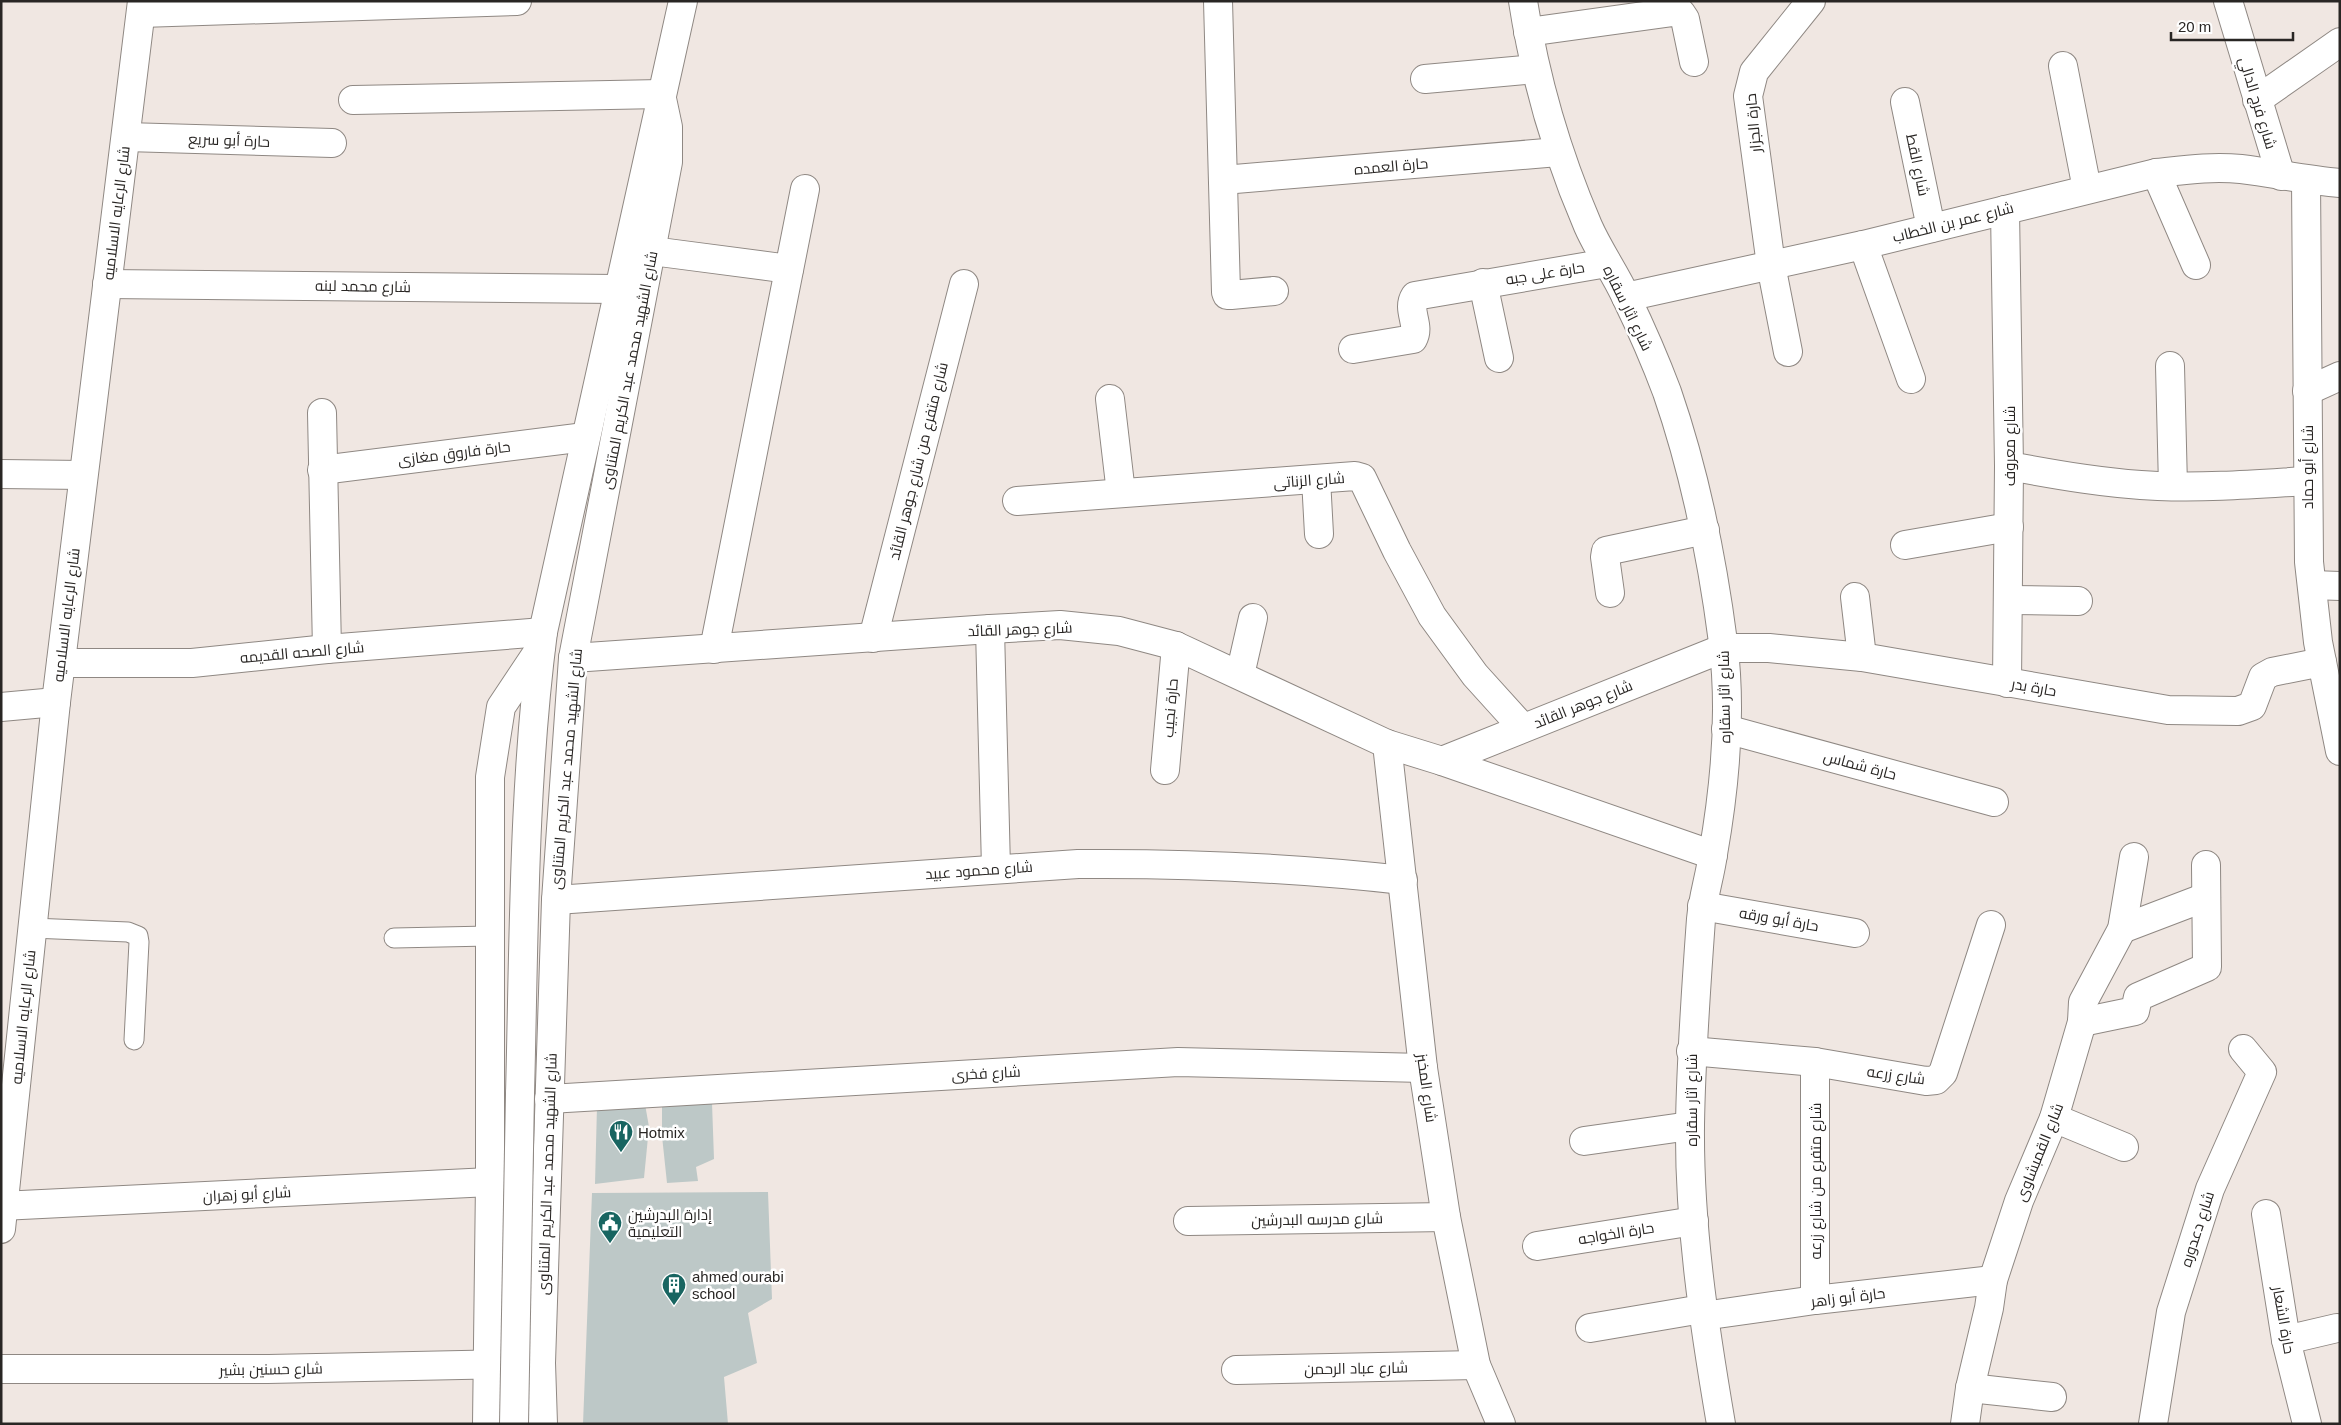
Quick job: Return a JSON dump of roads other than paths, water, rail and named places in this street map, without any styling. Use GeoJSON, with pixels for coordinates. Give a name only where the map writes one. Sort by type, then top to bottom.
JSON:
{"type":"FeatureCollection","features":[{"type":"Feature","properties":{"kind":"street"},"geometry":{"type":"LineString","coordinates":[[142,7],[517,1]]}},
{"type":"Feature","properties":{"kind":"street"},"geometry":{"type":"LineString","coordinates":[[514,1424],[520,1094],[528,834],[542,639],[585,437],[683,1]]}},
{"type":"Feature","properties":{"kind":"street"},"geometry":{"type":"LineString","coordinates":[[1218,1],[1226,292],[1227,295],[1232,295],[1274,291]]}},
{"type":"Feature","properties":{"kind":"street","name":"شارع اثار سقاره"},"geometry":{"type":"LineString","coordinates":[[1523,1],[1534,70],[1558,152],[1589,230],[1626,297],[1666,390],[1693,474],[1712,560],[1724,648],[1726,728],[1724,769],[1713,855],[1702,906],[1691,1051],[1690,1126],[1694,1220],[1702,1313],[1720,1424]]}},
{"type":"Feature","properties":{"kind":"street","name":"حارة الجزار"},"geometry":{"type":"LineString","coordinates":[[1788,352],[1771,265],[1748,96],[1754,72],[1811,1]]}},
{"type":"Feature","properties":{"kind":"street","name":"شارع فرج الدالي"},"geometry":{"type":"LineString","coordinates":[[2228,1],[2257,100],[2294,178]]}},
{"type":"Feature","properties":{"kind":"street","name":"شارع الرعايه الاسلاميه"},"geometry":{"type":"LineString","coordinates":[[2,1214],[60,663],[142,7]]}},
{"type":"Feature","properties":{"kind":"street"},"geometry":{"type":"LineString","coordinates":[[1528,32],[1673,12],[1681,13],[1685,19],[1694,62]]}},
{"type":"Feature","properties":{"kind":"street"},"geometry":{"type":"LineString","coordinates":[[2257,100],[2340,42]]}},
{"type":"Feature","properties":{"kind":"street"},"geometry":{"type":"LineString","coordinates":[[2063,66],[2087,189]]}},
{"type":"Feature","properties":{"kind":"street"},"geometry":{"type":"LineString","coordinates":[[1425,79],[1534,70]]}},
{"type":"Feature","properties":{"kind":"street"},"geometry":{"type":"LineString","coordinates":[[353,100],[661,94]]}},
{"type":"Feature","properties":{"kind":"street","name":"شارع الشهيد محمد عبد الكريم المتناوى"},"geometry":{"type":"LineString","coordinates":[[543,1424],[541,1363],[556,900],[573,658],[668,162],[668,127],[661,94]]}},
{"type":"Feature","properties":{"kind":"street","name":"شارع القط"},"geometry":{"type":"LineString","coordinates":[[1905,102],[1931,228]]}},
{"type":"Feature","properties":{"kind":"street","name":"حارة أبو سريع"},"geometry":{"type":"LineString","coordinates":[[126,136],[332,143]]}},
{"type":"Feature","properties":{"kind":"street","name":"حارة العمده"},"geometry":{"type":"LineString","coordinates":[[1223,180],[1558,152]]}},
{"type":"Feature","properties":{"kind":"street","name":"شارع عمر بن الخطاب"},"geometry":{"type":"LineString","coordinates":[[1626,297],[1863,244],[2156,173],[2198,168],[2231,169],[2340,183]]}},
{"type":"Feature","properties":{"kind":"street"},"geometry":{"type":"LineString","coordinates":[[2156,173],[2196,265]]}},
{"type":"Feature","properties":{"kind":"street","name":"شارع أبو حماد"},"geometry":{"type":"LineString","coordinates":[[2294,178],[2307,391],[2309,562],[2318,642],[2337,721],[2340,751]]}},
{"type":"Feature","properties":{"kind":"street"},"geometry":{"type":"LineString","coordinates":[[714,649],[805,189]]}},
{"type":"Feature","properties":{"kind":"street","name":"شارع معروف"},"geometry":{"type":"LineString","coordinates":[[2005,210],[2009,466],[2007,683]]}},
{"type":"Feature","properties":{"kind":"street"},"geometry":{"type":"LineString","coordinates":[[1863,244],[1911,379]]}},
{"type":"Feature","properties":{"kind":"street"},"geometry":{"type":"LineString","coordinates":[[652,251],[789,269]]}},
{"type":"Feature","properties":{"kind":"street","name":"حارة على جبه"},"geometry":{"type":"LineString","coordinates":[[1353,349],[1413,339],[1416,330],[1411,306],[1415,296],[1607,263]]}},
{"type":"Feature","properties":{"kind":"street","name":"حارة على جبه"},"geometry":{"type":"LineString","coordinates":[[1483,283],[1499,358]]}},
{"type":"Feature","properties":{"kind":"street","name":"شارع محمد لبنه"},"geometry":{"type":"LineString","coordinates":[[107,284],[618,289]]}},
{"type":"Feature","properties":{"kind":"street","name":"شارع متفرع من شارع جوهر القائد"},"geometry":{"type":"LineString","coordinates":[[873,638],[964,284]]}},
{"type":"Feature","properties":{"kind":"street"},"geometry":{"type":"LineString","coordinates":[[2170,366],[2173,486]]}},
{"type":"Feature","properties":{"kind":"street"},"geometry":{"type":"LineString","coordinates":[[2307,391],[2340,376]]}},
{"type":"Feature","properties":{"kind":"street"},"geometry":{"type":"LineString","coordinates":[[1110,398],[1121,494]]}},
{"type":"Feature","properties":{"kind":"street"},"geometry":{"type":"LineString","coordinates":[[322,413],[326,649]]}},
{"type":"Feature","properties":{"kind":"street","name":"حارة فاروق مغازى"},"geometry":{"type":"LineString","coordinates":[[322,470],[585,437]]}},
{"type":"Feature","properties":{"kind":"street"},"geometry":{"type":"LineString","coordinates":[[2009,466],[2083,479],[2173,486],[2232,486],[2307,481]]}},
{"type":"Feature","properties":{"kind":"street"},"geometry":{"type":"LineString","coordinates":[[1,474],[84,475]]}},
{"type":"Feature","properties":{"kind":"street","name":"شارع الزناتى"},"geometry":{"type":"LineString","coordinates":[[1017,502],[1355,476],[1362,478],[1397,551],[1432,616],[1475,675],[1523,728]]}},
{"type":"Feature","properties":{"kind":"street"},"geometry":{"type":"LineString","coordinates":[[1316,479],[1319,534]]}},
{"type":"Feature","properties":{"kind":"street"},"geometry":{"type":"LineString","coordinates":[[1905,545],[2009,527]]}},
{"type":"Feature","properties":{"kind":"street"},"geometry":{"type":"LineString","coordinates":[[1610,592],[1605,557],[1606,551],[1705,530]]}},
{"type":"Feature","properties":{"kind":"street"},"geometry":{"type":"LineString","coordinates":[[2312,585],[2340,586]]}},
{"type":"Feature","properties":{"kind":"street"},"geometry":{"type":"LineString","coordinates":[[1855,597],[1862,657]]}},
{"type":"Feature","properties":{"kind":"street"},"geometry":{"type":"LineString","coordinates":[[2008,600],[2078,601]]}},
{"type":"Feature","properties":{"kind":"street"},"geometry":{"type":"LineString","coordinates":[[1240,675],[1253,618]]}},
{"type":"Feature","properties":{"kind":"street","name":"شارع جوهر القائد"},"geometry":{"type":"LineString","coordinates":[[573,658],[990,629],[1060,626],[1119,631],[1176,646],[1387,744],[1442,761],[1713,855]]}},
{"type":"Feature","properties":{"kind":"street"},"geometry":{"type":"LineString","coordinates":[[990,629],[996,868]]}},
{"type":"Feature","properties":{"kind":"street"},"geometry":{"type":"LineString","coordinates":[[487,1424],[490,1182],[490,777],[501,707],[542,639]]}},
{"type":"Feature","properties":{"kind":"street","name":"شارع الصحه القديمه"},"geometry":{"type":"LineString","coordinates":[[60,663],[192,663],[326,649],[542,639]]}},
{"type":"Feature","properties":{"kind":"street","name":"حارة نجيب"},"geometry":{"type":"LineString","coordinates":[[1165,770],[1176,646]]}},
{"type":"Feature","properties":{"kind":"street","name":"شارع جوهر القائد"},"geometry":{"type":"LineString","coordinates":[[1442,761],[1724,648]]}},
{"type":"Feature","properties":{"kind":"street","name":"حارة بدر"},"geometry":{"type":"LineString","coordinates":[[1724,648],[1769,648],[1862,657],[2168,710],[2238,710],[2252,706],[2263,677],[2272,672],[2322,662]]}},
{"type":"Feature","properties":{"kind":"street"},"geometry":{"type":"LineString","coordinates":[[1,707],[56,702]]}},
{"type":"Feature","properties":{"kind":"street","name":"حارة شماس"},"geometry":{"type":"LineString","coordinates":[[1726,728],[1994,802]]}},
{"type":"Feature","properties":{"kind":"street","name":"شارع المخبز"},"geometry":{"type":"LineString","coordinates":[[1387,744],[1423,1068],[1446,1217],[1476,1365],[1501,1424]]}},
{"type":"Feature","properties":{"kind":"street","name":"شارع القمبشاوى"},"geometry":{"type":"LineString","coordinates":[[1965,1424],[1970,1388],[1989,1308],[1993,1280],[2019,1201],[2054,1118],[2082,1022],[2083,1002],[2122,929],[2134,857]]}},
{"type":"Feature","properties":{"kind":"street","name":"شارع محمود عبيد"},"geometry":{"type":"LineString","coordinates":[[556,900],[996,868],[1078,864],[1186,864],[1322,871],[1403,880]]}},
{"type":"Feature","properties":{"kind":"street"},"geometry":{"type":"LineString","coordinates":[[2082,1022],[2135,1011],[2138,997],[2207,967],[2206,865]]}},
{"type":"Feature","properties":{"kind":"street"},"geometry":{"type":"LineString","coordinates":[[2122,929],[2206,898]]}},
{"type":"Feature","properties":{"kind":"street","name":"حارة أبو ورقه"},"geometry":{"type":"LineString","coordinates":[[1702,906],[1855,933]]}},
{"type":"Feature","properties":{"kind":"street","name":"شارع زرعه"},"geometry":{"type":"LineString","coordinates":[[1691,1051],[1815,1062],[1926,1082],[1936,1080],[1943,1073],[1991,925]]}},
{"type":"Feature","properties":{"kind":"street","name":"شارع دعدوره"},"geometry":{"type":"LineString","coordinates":[[2153,1424],[2171,1312],[2210,1189],[2262,1072],[2243,1049]]}},
{"type":"Feature","properties":{"kind":"street","name":"شارع فخرى"},"geometry":{"type":"LineString","coordinates":[[549,1098],[1178,1062],[1423,1068]]}},
{"type":"Feature","properties":{"kind":"street","name":"شارع متفرع من شارع زرعه"},"geometry":{"type":"LineString","coordinates":[[1815,1062],[1815,1300]]}},
{"type":"Feature","properties":{"kind":"street"},"geometry":{"type":"LineString","coordinates":[[2054,1118],[2124,1147]]}},
{"type":"Feature","properties":{"kind":"street"},"geometry":{"type":"LineString","coordinates":[[1584,1141],[1690,1126]]}},
{"type":"Feature","properties":{"kind":"street","name":"شارع أبو زهران"},"geometry":{"type":"LineString","coordinates":[[2,1214],[490,1182]]}},
{"type":"Feature","properties":{"kind":"street","name":"حارة الشعار"},"geometry":{"type":"LineString","coordinates":[[2266,1214],[2286,1340],[2307,1424]]}},
{"type":"Feature","properties":{"kind":"street","name":"شارع مدرسه البدرشين"},"geometry":{"type":"LineString","coordinates":[[1188,1221],[1446,1217]]}},
{"type":"Feature","properties":{"kind":"street","name":"حارة الخواجه"},"geometry":{"type":"LineString","coordinates":[[1537,1246],[1694,1220]]}},
{"type":"Feature","properties":{"kind":"street","name":"حارة أبو زاهر"},"geometry":{"type":"LineString","coordinates":[[1590,1328],[1702,1313],[1993,1280]]}},
{"type":"Feature","properties":{"kind":"street"},"geometry":{"type":"LineString","coordinates":[[2286,1340],[2337,1328]]}},
{"type":"Feature","properties":{"kind":"street","name":"شارع حسنين بشير"},"geometry":{"type":"LineString","coordinates":[[1,1369],[268,1369],[541,1363]]}},
{"type":"Feature","properties":{"kind":"street","name":"شارع عباد الرحمن"},"geometry":{"type":"LineString","coordinates":[[1236,1370],[1476,1365]]}},
{"type":"Feature","properties":{"kind":"street"},"geometry":{"type":"LineString","coordinates":[[1970,1388],[2052,1397]]}},
{"type":"Feature","properties":{"kind":"lane"},"geometry":{"type":"LineString","coordinates":[[32,928],[134,932],[138,936],[140,942],[134,1040]]}},
{"type":"Feature","properties":{"kind":"lane"},"geometry":{"type":"LineString","coordinates":[[394,938],[489,936]]}},
{"type":"Feature","properties":{"kind":"place","name":"Hotmix"},"geometry":{"type":"Point","coordinates":[621,1153]}},
{"type":"Feature","properties":{"kind":"place","name":"إدارة البدرشين التعليمية"},"geometry":{"type":"Point","coordinates":[610,1244]}},
{"type":"Feature","properties":{"kind":"place","name":"ahmed ourabi school"},"geometry":{"type":"Point","coordinates":[674,1306]}}]}
